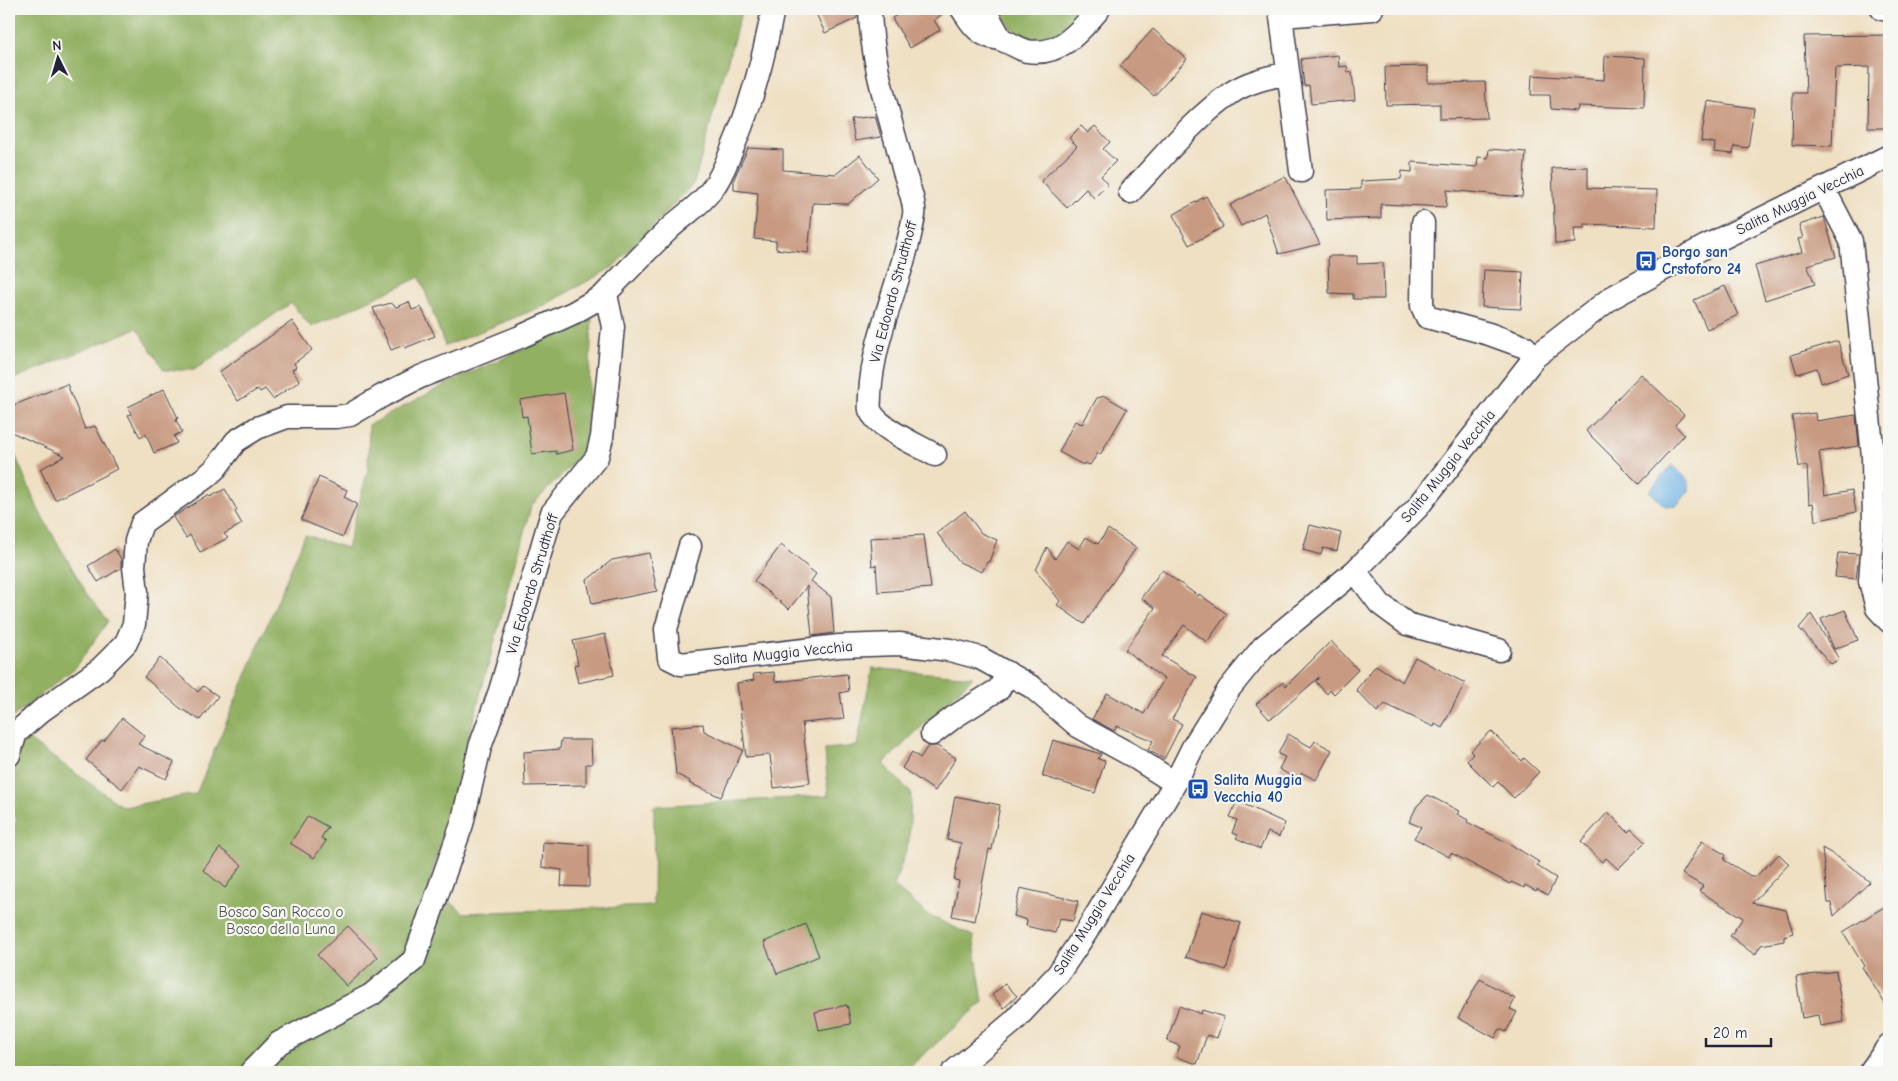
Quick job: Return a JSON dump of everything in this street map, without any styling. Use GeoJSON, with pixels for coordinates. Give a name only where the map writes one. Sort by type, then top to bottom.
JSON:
{"type":"FeatureCollection","features":[{"type":"Feature","properties":{"kind":"street"},"geometry":{"type":"LineString","coordinates":[[9,755],[16,733],[41,711],[100,669],[126,643],[134,624],[137,592],[134,567],[136,541],[142,523],[163,506],[206,477],[216,468],[236,441],[257,428],[287,417],[336,417],[350,415],[382,396],[420,378],[573,313],[603,296],[671,227],[694,209],[713,189],[734,144],[754,89],[768,37],[773,9]]}},
{"type":"Feature","properties":{"kind":"street","name":"Via Edoardo Strudthoff"},"geometry":{"type":"LineString","coordinates":[[870,9],[870,32],[879,78],[892,122],[914,213],[900,271],[880,336],[871,376],[870,410],[880,424],[935,455]]}},
{"type":"Feature","properties":{"kind":"street"},"geometry":{"type":"LineString","coordinates":[[962,9],[974,27],[987,36],[1026,50],[1043,52],[1059,48],[1079,32],[1099,9]]}},
{"type":"Feature","properties":{"kind":"street"},"geometry":{"type":"LineString","coordinates":[[984,9],[1001,40]]}},
{"type":"Feature","properties":{"kind":"street"},"geometry":{"type":"LineString","coordinates":[[1301,171],[1281,12],[1372,9]]}},
{"type":"Feature","properties":{"kind":"street"},"geometry":{"type":"LineString","coordinates":[[1882,9],[1889,9]]}},
{"type":"Feature","properties":{"kind":"street"},"geometry":{"type":"LineString","coordinates":[[1130,192],[1201,118],[1232,92],[1262,79],[1288,73]]}},
{"type":"Feature","properties":{"kind":"street","name":"Salita Muggia Vecchia"},"geometry":{"type":"LineString","coordinates":[[953,1072],[1013,1022],[1058,974],[1085,934],[1175,783],[1193,747],[1229,689],[1263,647],[1355,571],[1417,508],[1535,357],[1611,298],[1706,246],[1889,156]]}},
{"type":"Feature","properties":{"kind":"street"},"geometry":{"type":"LineString","coordinates":[[1824,188],[1851,241],[1873,456],[1874,526],[1870,581],[1877,608],[1889,621]]}},
{"type":"Feature","properties":{"kind":"street"},"geometry":{"type":"LineString","coordinates":[[1423,223],[1422,306],[1427,317],[1489,334],[1524,347],[1535,357]]}},
{"type":"Feature","properties":{"kind":"street","name":"Via Edoardo Strudthoff"},"geometry":{"type":"LineString","coordinates":[[251,1072],[279,1043],[372,995],[414,960],[462,824],[480,747],[500,691],[552,513],[597,457],[602,437],[613,327],[607,299],[603,296]]}},
{"type":"Feature","properties":{"kind":"street","name":"Salita Muggia Vecchia"},"geometry":{"type":"LineString","coordinates":[[690,546],[666,629],[669,658],[681,664],[839,646],[899,644],[950,650],[980,658],[1032,687],[1078,726],[1131,755],[1175,783]]}},
{"type":"Feature","properties":{"kind":"street"},"geometry":{"type":"LineString","coordinates":[[1355,571],[1380,604],[1407,624],[1499,650]]}},
{"type":"Feature","properties":{"kind":"street"},"geometry":{"type":"LineString","coordinates":[[932,734],[954,716],[999,689],[1008,673]]}},
{"type":"Feature","properties":{"kind":"street"},"geometry":{"type":"LineString","coordinates":[[1870,1072],[1889,1045]]}},
{"type":"Feature","properties":{"kind":"green space"},"geometry":{"type":"Polygon","coordinates":[[[9,9],[742,9],[694,183],[613,267],[543,306],[445,346],[420,277],[311,327],[291,303],[194,370],[164,370],[137,328],[9,381],[9,9]]]}},
{"type":"Feature","properties":{"kind":"green space"},"geometry":{"type":"Polygon","coordinates":[[[997,9],[1089,10],[1055,38],[1019,37],[997,9]]]}},
{"type":"Feature","properties":{"kind":"green space","name":"Bosco San Rocco o Bosco della Luna"},"geometry":{"type":"Polygon","coordinates":[[[592,319],[587,426],[583,453],[531,506],[429,885],[464,913],[653,906],[654,806],[828,796],[825,749],[857,746],[872,668],[973,677],[883,764],[911,793],[909,841],[894,886],[928,915],[973,936],[983,1002],[904,1072],[9,1072],[9,834],[17,820],[9,807],[9,726],[123,807],[196,794],[305,535],[347,548],[368,469],[369,425],[448,383],[592,319]]]}},
{"type":"Feature","properties":{"kind":"green space"},"geometry":{"type":"Polygon","coordinates":[[[9,455],[16,457],[39,511],[89,597],[108,621],[76,667],[9,720],[9,455]]]}},
{"type":"Feature","properties":{"kind":"water"},"geometry":{"type":"Polygon","coordinates":[[[1672,465],[1689,481],[1689,491],[1677,505],[1665,506],[1649,491],[1672,465]]]}},
{"type":"Feature","properties":{"kind":"building"},"geometry":{"type":"Polygon","coordinates":[[[814,9],[857,9],[857,18],[825,33],[814,9]]]}},
{"type":"Feature","properties":{"kind":"building"},"geometry":{"type":"Polygon","coordinates":[[[907,9],[949,9],[934,20],[940,30],[910,48],[892,18],[907,9]]]}},
{"type":"Feature","properties":{"kind":"building"},"geometry":{"type":"Polygon","coordinates":[[[1153,29],[1187,59],[1154,96],[1120,66],[1153,29]]]}},
{"type":"Feature","properties":{"kind":"building"},"geometry":{"type":"Polygon","coordinates":[[[1889,35],[1889,128],[1868,128],[1869,67],[1835,68],[1832,146],[1792,145],[1793,93],[1806,93],[1804,36],[1889,35]]]}},
{"type":"Feature","properties":{"kind":"building"},"geometry":{"type":"Polygon","coordinates":[[[1338,55],[1339,67],[1347,66],[1348,73],[1352,72],[1355,100],[1311,104],[1309,85],[1304,86],[1301,59],[1338,55]]]}},
{"type":"Feature","properties":{"kind":"building"},"geometry":{"type":"Polygon","coordinates":[[[1605,56],[1645,58],[1644,108],[1578,106],[1577,111],[1551,109],[1550,95],[1531,95],[1532,75],[1604,80],[1605,56]]]}},
{"type":"Feature","properties":{"kind":"building"},"geometry":{"type":"Polygon","coordinates":[[[1428,66],[1428,83],[1485,82],[1487,118],[1440,119],[1440,104],[1386,105],[1385,67],[1428,66]]]}},
{"type":"Feature","properties":{"kind":"building"},"geometry":{"type":"Polygon","coordinates":[[[1707,101],[1754,108],[1748,148],[1734,146],[1733,154],[1714,152],[1715,143],[1701,141],[1707,101]]]}},
{"type":"Feature","properties":{"kind":"building"},"geometry":{"type":"Polygon","coordinates":[[[875,116],[881,137],[855,141],[851,119],[875,116]]]}},
{"type":"Feature","properties":{"kind":"building"},"geometry":{"type":"Polygon","coordinates":[[[1081,126],[1088,133],[1095,126],[1110,142],[1103,149],[1116,161],[1101,176],[1108,184],[1094,198],[1086,189],[1067,208],[1041,181],[1077,146],[1069,138],[1081,126]]]}},
{"type":"Feature","properties":{"kind":"building"},"geometry":{"type":"Polygon","coordinates":[[[748,148],[783,150],[783,170],[836,174],[860,155],[878,178],[848,204],[813,203],[808,253],[776,249],[776,241],[754,239],[758,193],[734,190],[734,179],[748,148]]]}},
{"type":"Feature","properties":{"kind":"building"},"geometry":{"type":"Polygon","coordinates":[[[1489,149],[1526,152],[1522,197],[1447,190],[1446,207],[1381,204],[1381,218],[1327,220],[1326,190],[1361,189],[1361,181],[1401,179],[1402,171],[1412,172],[1412,162],[1477,167],[1478,157],[1488,158],[1489,149]]]}},
{"type":"Feature","properties":{"kind":"building"},"geometry":{"type":"Polygon","coordinates":[[[1588,167],[1588,188],[1657,190],[1656,227],[1585,224],[1585,228],[1574,228],[1575,243],[1555,244],[1552,168],[1588,167]]]}},
{"type":"Feature","properties":{"kind":"building"},"geometry":{"type":"Polygon","coordinates":[[[1285,176],[1320,244],[1279,254],[1265,213],[1241,226],[1230,205],[1285,176]]]}},
{"type":"Feature","properties":{"kind":"building"},"geometry":{"type":"Polygon","coordinates":[[[1206,196],[1223,227],[1189,245],[1173,215],[1206,196]]]}},
{"type":"Feature","properties":{"kind":"building"},"geometry":{"type":"Polygon","coordinates":[[[1824,217],[1836,257],[1807,265],[1815,284],[1765,300],[1755,266],[1802,252],[1798,239],[1803,238],[1799,225],[1824,217]]]}},
{"type":"Feature","properties":{"kind":"building"},"geometry":{"type":"Polygon","coordinates":[[[1328,256],[1357,256],[1357,264],[1383,263],[1384,299],[1353,299],[1353,294],[1329,293],[1328,256]]]}},
{"type":"Feature","properties":{"kind":"building"},"geometry":{"type":"Polygon","coordinates":[[[1484,270],[1523,272],[1521,309],[1482,307],[1484,270]]]}},
{"type":"Feature","properties":{"kind":"building"},"geometry":{"type":"Polygon","coordinates":[[[1725,286],[1738,315],[1707,329],[1694,300],[1725,286]]]}},
{"type":"Feature","properties":{"kind":"building"},"geometry":{"type":"Polygon","coordinates":[[[409,302],[412,310],[421,307],[435,336],[405,348],[404,345],[391,350],[373,308],[391,303],[396,307],[409,302]]]}},
{"type":"Feature","properties":{"kind":"building"},"geometry":{"type":"Polygon","coordinates":[[[292,321],[312,350],[294,363],[296,367],[292,370],[300,381],[273,399],[265,389],[260,392],[258,389],[238,401],[219,372],[292,321]]]}},
{"type":"Feature","properties":{"kind":"building"},"geometry":{"type":"Polygon","coordinates":[[[1838,341],[1848,374],[1821,383],[1817,368],[1797,374],[1791,355],[1838,341]]]}},
{"type":"Feature","properties":{"kind":"building"},"geometry":{"type":"Polygon","coordinates":[[[1641,374],[1684,415],[1675,425],[1684,435],[1639,484],[1586,431],[1641,374]]]}},
{"type":"Feature","properties":{"kind":"building"},"geometry":{"type":"Polygon","coordinates":[[[67,384],[85,429],[95,426],[117,469],[55,500],[40,469],[65,456],[9,431],[9,407],[67,384]]]}},
{"type":"Feature","properties":{"kind":"building"},"geometry":{"type":"Polygon","coordinates":[[[164,389],[178,418],[176,420],[182,432],[174,436],[177,443],[154,453],[146,434],[140,437],[128,415],[131,414],[128,407],[164,389]]]}},
{"type":"Feature","properties":{"kind":"building"},"geometry":{"type":"Polygon","coordinates":[[[564,393],[573,450],[556,454],[556,451],[532,454],[527,416],[522,417],[520,400],[564,393]]]}},
{"type":"Feature","properties":{"kind":"building"},"geometry":{"type":"Polygon","coordinates":[[[1105,396],[1127,409],[1100,455],[1098,453],[1090,465],[1084,463],[1083,465],[1059,452],[1075,421],[1082,424],[1097,398],[1105,396]]]}},
{"type":"Feature","properties":{"kind":"building"},"geometry":{"type":"Polygon","coordinates":[[[1815,413],[1816,421],[1856,415],[1859,446],[1819,452],[1825,495],[1852,490],[1856,512],[1815,521],[1813,503],[1809,504],[1807,466],[1799,467],[1792,416],[1815,413]]]}},
{"type":"Feature","properties":{"kind":"building"},"geometry":{"type":"Polygon","coordinates":[[[319,477],[347,490],[344,497],[357,504],[343,537],[301,520],[319,477]]]}},
{"type":"Feature","properties":{"kind":"building"},"geometry":{"type":"Polygon","coordinates":[[[225,489],[237,510],[235,512],[242,524],[224,534],[228,538],[200,552],[190,535],[186,538],[173,517],[208,495],[210,497],[225,489]]]}},
{"type":"Feature","properties":{"kind":"building"},"geometry":{"type":"Polygon","coordinates":[[[965,511],[981,533],[997,540],[989,562],[987,562],[982,572],[959,562],[937,533],[965,511]]]}},
{"type":"Feature","properties":{"kind":"building"},"geometry":{"type":"Polygon","coordinates":[[[1310,525],[1341,533],[1337,551],[1323,548],[1321,555],[1303,550],[1310,525]]]}},
{"type":"Feature","properties":{"kind":"building"},"geometry":{"type":"Polygon","coordinates":[[[1108,529],[1136,548],[1084,624],[1057,605],[1060,601],[1036,570],[1047,547],[1055,559],[1067,541],[1079,549],[1086,537],[1098,544],[1108,529]]]}},
{"type":"Feature","properties":{"kind":"building"},"geometry":{"type":"Polygon","coordinates":[[[924,535],[931,588],[878,592],[876,565],[872,566],[870,538],[924,535]]]}},
{"type":"Feature","properties":{"kind":"building"},"geometry":{"type":"Polygon","coordinates":[[[781,545],[816,574],[811,581],[831,597],[834,633],[812,636],[807,586],[789,609],[754,581],[781,545]]]}},
{"type":"Feature","properties":{"kind":"building"},"geometry":{"type":"Polygon","coordinates":[[[115,549],[121,559],[121,568],[98,582],[88,566],[115,549]]]}},
{"type":"Feature","properties":{"kind":"building"},"geometry":{"type":"Polygon","coordinates":[[[649,553],[657,591],[592,604],[587,580],[612,560],[649,553]]]}},
{"type":"Feature","properties":{"kind":"building"},"geometry":{"type":"Polygon","coordinates":[[[1838,553],[1859,554],[1856,579],[1835,577],[1838,553]]]}},
{"type":"Feature","properties":{"kind":"building"},"geometry":{"type":"Polygon","coordinates":[[[1162,570],[1227,614],[1207,642],[1184,625],[1162,656],[1197,677],[1172,719],[1182,724],[1164,759],[1148,750],[1153,741],[1117,726],[1114,731],[1092,719],[1107,693],[1144,714],[1164,679],[1125,650],[1155,608],[1141,598],[1162,570]]]}},
{"type":"Feature","properties":{"kind":"building"},"geometry":{"type":"Polygon","coordinates":[[[1845,610],[1858,640],[1834,649],[1821,619],[1845,610]]]}},
{"type":"Feature","properties":{"kind":"building"},"geometry":{"type":"Polygon","coordinates":[[[1811,614],[1839,659],[1831,664],[1799,628],[1811,614]]]}},
{"type":"Feature","properties":{"kind":"building"},"geometry":{"type":"Polygon","coordinates":[[[605,634],[614,675],[578,683],[574,665],[578,664],[573,641],[605,634]]]}},
{"type":"Feature","properties":{"kind":"building"},"geometry":{"type":"Polygon","coordinates":[[[1331,641],[1358,670],[1334,694],[1330,690],[1327,694],[1316,682],[1319,677],[1275,716],[1269,719],[1256,704],[1283,682],[1286,686],[1331,641]]]}},
{"type":"Feature","properties":{"kind":"building"},"geometry":{"type":"Polygon","coordinates":[[[1415,657],[1465,683],[1442,728],[1435,724],[1434,727],[1385,704],[1377,712],[1356,690],[1376,665],[1402,682],[1415,657]]]}},
{"type":"Feature","properties":{"kind":"building"},"geometry":{"type":"Polygon","coordinates":[[[160,658],[198,692],[203,686],[218,696],[200,720],[180,708],[144,677],[160,658]]]}},
{"type":"Feature","properties":{"kind":"building"},"geometry":{"type":"Polygon","coordinates":[[[774,672],[775,682],[847,674],[849,691],[840,693],[844,719],[802,723],[810,783],[774,788],[770,755],[746,757],[737,683],[754,680],[753,674],[774,672]]]}},
{"type":"Feature","properties":{"kind":"building"},"geometry":{"type":"Polygon","coordinates":[[[122,718],[145,736],[138,744],[174,762],[166,779],[139,766],[122,789],[86,760],[122,718]]]}},
{"type":"Feature","properties":{"kind":"building"},"geometry":{"type":"Polygon","coordinates":[[[703,724],[704,731],[743,750],[721,797],[689,783],[690,781],[676,774],[671,727],[703,724]]]}},
{"type":"Feature","properties":{"kind":"building"},"geometry":{"type":"Polygon","coordinates":[[[1491,731],[1522,761],[1524,758],[1539,772],[1514,798],[1498,782],[1493,787],[1467,761],[1473,754],[1470,751],[1491,731]]]}},
{"type":"Feature","properties":{"kind":"building"},"geometry":{"type":"Polygon","coordinates":[[[1288,734],[1311,747],[1315,741],[1332,750],[1316,780],[1302,773],[1298,780],[1279,769],[1285,757],[1278,754],[1288,734]]]}},
{"type":"Feature","properties":{"kind":"building"},"geometry":{"type":"Polygon","coordinates":[[[561,740],[591,740],[592,764],[586,764],[586,785],[525,786],[524,752],[560,749],[561,740]]]}},
{"type":"Feature","properties":{"kind":"building"},"geometry":{"type":"Polygon","coordinates":[[[1053,740],[1101,754],[1098,759],[1105,761],[1095,793],[1042,776],[1053,740]]]}},
{"type":"Feature","properties":{"kind":"building"},"geometry":{"type":"Polygon","coordinates":[[[928,746],[937,746],[956,758],[935,791],[902,768],[912,752],[920,758],[928,746]]]}},
{"type":"Feature","properties":{"kind":"building"},"geometry":{"type":"Polygon","coordinates":[[[1428,795],[1459,811],[1457,814],[1468,820],[1467,822],[1510,844],[1539,862],[1537,866],[1556,878],[1548,895],[1525,885],[1524,888],[1511,882],[1510,884],[1451,853],[1449,857],[1414,838],[1421,827],[1409,822],[1417,806],[1428,795]]]}},
{"type":"Feature","properties":{"kind":"building"},"geometry":{"type":"Polygon","coordinates":[[[955,796],[1000,805],[992,850],[989,849],[975,921],[952,916],[959,881],[954,880],[961,843],[947,840],[955,796]]]}},
{"type":"Feature","properties":{"kind":"building"},"geometry":{"type":"Polygon","coordinates":[[[1237,801],[1285,823],[1279,837],[1268,832],[1260,849],[1236,838],[1238,835],[1232,833],[1237,820],[1230,817],[1237,801]]]}},
{"type":"Feature","properties":{"kind":"building"},"geometry":{"type":"Polygon","coordinates":[[[1608,812],[1628,832],[1631,829],[1645,842],[1618,869],[1606,858],[1602,862],[1581,842],[1608,812]]]}},
{"type":"Feature","properties":{"kind":"building"},"geometry":{"type":"Polygon","coordinates":[[[308,816],[328,827],[321,838],[326,841],[314,858],[290,843],[308,816]]]}},
{"type":"Feature","properties":{"kind":"building"},"geometry":{"type":"Polygon","coordinates":[[[1702,841],[1726,855],[1724,860],[1754,878],[1779,854],[1789,864],[1752,903],[1786,910],[1793,933],[1784,936],[1784,941],[1761,945],[1755,955],[1730,936],[1743,918],[1699,891],[1703,886],[1682,874],[1702,841]]]}},
{"type":"Feature","properties":{"kind":"building"},"geometry":{"type":"Polygon","coordinates":[[[543,842],[589,845],[589,887],[561,886],[562,870],[542,867],[543,842]]]}},
{"type":"Feature","properties":{"kind":"building"},"geometry":{"type":"Polygon","coordinates":[[[220,848],[242,865],[225,888],[203,870],[220,848]]]}},
{"type":"Feature","properties":{"kind":"building"},"geometry":{"type":"Polygon","coordinates":[[[1822,848],[1841,859],[1870,882],[1834,916],[1831,903],[1828,903],[1822,848]]]}},
{"type":"Feature","properties":{"kind":"building"},"geometry":{"type":"Polygon","coordinates":[[[1020,888],[1078,901],[1073,921],[1059,919],[1055,933],[1026,926],[1027,920],[1014,916],[1020,888]]]}},
{"type":"Feature","properties":{"kind":"building"},"geometry":{"type":"Polygon","coordinates":[[[1889,904],[1889,1010],[1843,932],[1889,904]]]}},
{"type":"Feature","properties":{"kind":"building"},"geometry":{"type":"Polygon","coordinates":[[[1201,911],[1241,923],[1226,970],[1186,957],[1201,911]]]}},
{"type":"Feature","properties":{"kind":"building"},"geometry":{"type":"Polygon","coordinates":[[[806,924],[819,956],[777,974],[764,942],[806,924]]]}},
{"type":"Feature","properties":{"kind":"building"},"geometry":{"type":"Polygon","coordinates":[[[348,926],[378,957],[347,986],[317,955],[348,926]]]}},
{"type":"Feature","properties":{"kind":"building"},"geometry":{"type":"Polygon","coordinates":[[[1836,971],[1844,1022],[1820,1026],[1818,1015],[1802,1018],[1796,977],[1836,971]]]}},
{"type":"Feature","properties":{"kind":"building"},"geometry":{"type":"Polygon","coordinates":[[[1480,979],[1515,999],[1510,1009],[1517,1012],[1506,1032],[1500,1029],[1495,1038],[1458,1018],[1480,979]]]}},
{"type":"Feature","properties":{"kind":"building"},"geometry":{"type":"Polygon","coordinates":[[[1005,984],[1017,996],[1004,1008],[992,995],[1005,984]]]}},
{"type":"Feature","properties":{"kind":"building"},"geometry":{"type":"Polygon","coordinates":[[[847,1005],[851,1024],[819,1030],[815,1012],[847,1005]]]}},
{"type":"Feature","properties":{"kind":"building"},"geometry":{"type":"Polygon","coordinates":[[[1179,1006],[1201,1014],[1202,1010],[1224,1017],[1217,1038],[1207,1035],[1197,1064],[1176,1057],[1180,1046],[1167,1041],[1179,1006]]]}},
{"type":"Feature","properties":{"kind":"place","name":"Borgo san Crstoforo 24"},"geometry":{"type":"Point","coordinates":[1646,261]}},
{"type":"Feature","properties":{"kind":"place","name":"Salita Muggia Vecchia 40"},"geometry":{"type":"Point","coordinates":[1198,789]}}]}
